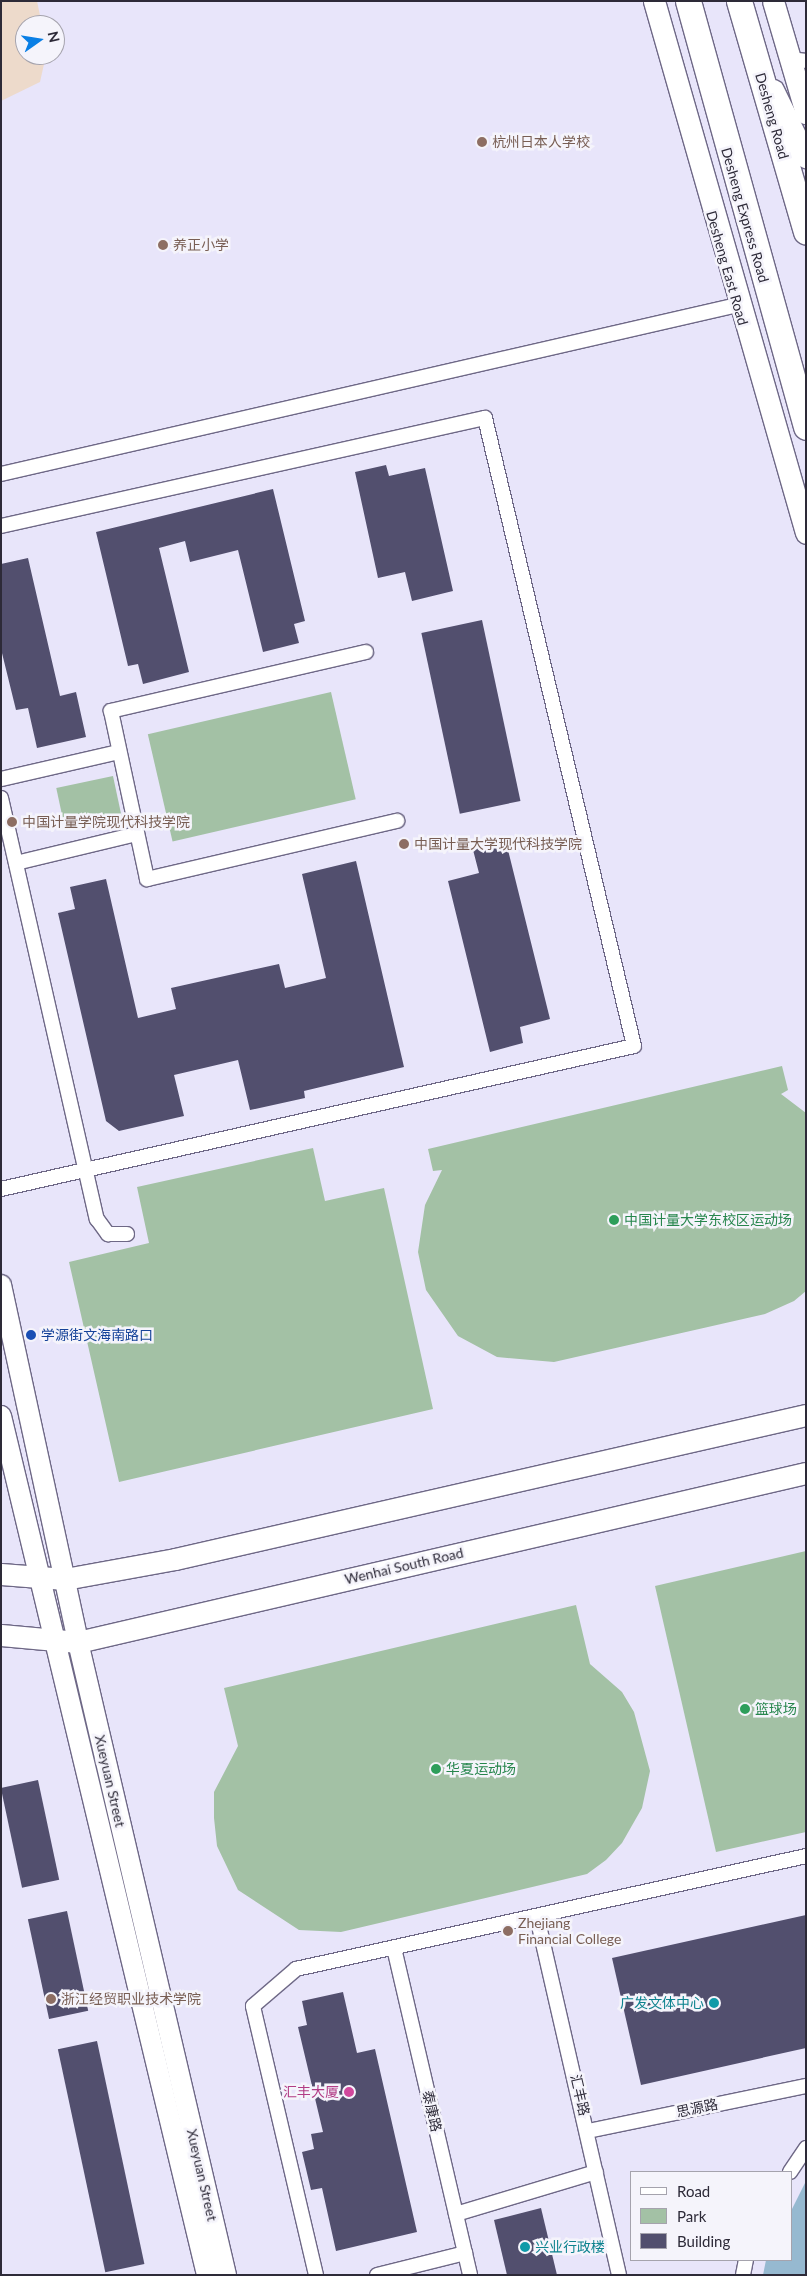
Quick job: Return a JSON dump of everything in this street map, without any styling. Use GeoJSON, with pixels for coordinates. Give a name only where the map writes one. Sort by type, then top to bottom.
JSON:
{"type":"FeatureCollection","features":[{"type":"Feature","properties":{"kind":"highway","name":"Desheng Express Road"},"geometry":{"type":"LineString","coordinates":[[688,1],[806,427]]}},
{"type":"Feature","properties":{"kind":"highway","name":"Desheng Road"},"geometry":{"type":"LineString","coordinates":[[738,1],[806,231]]}},
{"type":"Feature","properties":{"kind":"main road","name":"Desheng East Road"},"geometry":{"type":"LineString","coordinates":[[654,1],[737,305],[806,533]]}},
{"type":"Feature","properties":{"kind":"main road"},"geometry":{"type":"LineString","coordinates":[[660,1],[662,30]]}},
{"type":"Feature","properties":{"kind":"main road"},"geometry":{"type":"LineString","coordinates":[[774,1],[798,60],[806,113]]}},
{"type":"Feature","properties":{"kind":"main road"},"geometry":{"type":"LineString","coordinates":[[753,50],[806,157]]}},
{"type":"Feature","properties":{"kind":"main road","name":"Xueyuan Street"},"geometry":{"type":"LineString","coordinates":[[1,1285],[78,1642],[226,2275]]}},
{"type":"Feature","properties":{"kind":"main road"},"geometry":{"type":"LineString","coordinates":[[1,1574],[65,1579],[175,1559],[806,1415]]}},
{"type":"Feature","properties":{"kind":"main road"},"geometry":{"type":"LineString","coordinates":[[1,1416],[36,1577],[207,2275]]}},
{"type":"Feature","properties":{"kind":"main road","name":"Wenhai South Road"},"geometry":{"type":"LineString","coordinates":[[1,1635],[78,1642],[806,1472]]}},
{"type":"Feature","properties":{"kind":"street"},"geometry":{"type":"LineString","coordinates":[[1,474],[737,305]]}},
{"type":"Feature","properties":{"kind":"street"},"geometry":{"type":"LineString","coordinates":[[1,526],[485,418],[634,1046],[1,1188]]}},
{"type":"Feature","properties":{"kind":"street"},"geometry":{"type":"LineString","coordinates":[[366,652],[111,711],[147,879],[397,821]]}},
{"type":"Feature","properties":{"kind":"street"},"geometry":{"type":"LineString","coordinates":[[1,779],[119,752]]}},
{"type":"Feature","properties":{"kind":"street"},"geometry":{"type":"LineString","coordinates":[[1,798],[4,824],[16,863],[97,1219],[108,1234],[127,1234]]}},
{"type":"Feature","properties":{"kind":"street"},"geometry":{"type":"LineString","coordinates":[[16,863],[137,834]]}},
{"type":"Feature","properties":{"kind":"street"},"geometry":{"type":"LineString","coordinates":[[316,2275],[253,2006],[296,1968],[537,1917],[806,1856]]}},
{"type":"Feature","properties":{"kind":"street","name":"汇丰路"},"geometry":{"type":"LineString","coordinates":[[537,1917],[588,2130],[619,2275]]}},
{"type":"Feature","properties":{"kind":"street","name":"泰康路"},"geometry":{"type":"LineString","coordinates":[[394,1948],[470,2275]]}},
{"type":"Feature","properties":{"kind":"street","name":"思源路"},"geometry":{"type":"LineString","coordinates":[[588,2130],[805,2089]]}},
{"type":"Feature","properties":{"kind":"street"},"geometry":{"type":"LineString","coordinates":[[791,2171],[806,2148]]}},
{"type":"Feature","properties":{"kind":"street"},"geometry":{"type":"LineString","coordinates":[[456,2214],[596,2172]]}},
{"type":"Feature","properties":{"kind":"street"},"geometry":{"type":"LineString","coordinates":[[377,2275],[465,2253]]}},
{"type":"Feature","properties":{"kind":"street"},"geometry":{"type":"LineString","coordinates":[[743,2275],[746,2261]]}},
{"type":"Feature","properties":{"kind":"shaded area"},"geometry":{"type":"Polygon","coordinates":[[[1,1],[37,1],[40,15],[15,15],[15,65],[44,65],[40,82],[1,101],[1,1]]]}},
{"type":"Feature","properties":{"kind":"green space"},"geometry":{"type":"Polygon","coordinates":[[[331,692],[356,799],[173,841],[148,734],[331,692]]]}},
{"type":"Feature","properties":{"kind":"green space"},"geometry":{"type":"Polygon","coordinates":[[[113,776],[122,818],[65,830],[56,788],[113,776]]]}},
{"type":"Feature","properties":{"kind":"green space","name":"中国计量大学东校区运动场"},"geometry":{"type":"Polygon","coordinates":[[[782,1066],[788,1090],[781,1094],[806,1113],[806,1291],[794,1301],[765,1314],[554,1362],[497,1357],[458,1336],[426,1290],[418,1252],[425,1205],[442,1170],[433,1171],[428,1149],[782,1066]]]}},
{"type":"Feature","properties":{"kind":"green space"},"geometry":{"type":"Polygon","coordinates":[[[313,1148],[325,1201],[384,1188],[433,1409],[119,1482],[69,1262],[149,1243],[137,1187],[313,1148]]]}},
{"type":"Feature","properties":{"kind":"green space","name":"篮球场"},"geometry":{"type":"Polygon","coordinates":[[[806,1551],[806,1832],[716,1852],[655,1586],[806,1551]]]}},
{"type":"Feature","properties":{"kind":"green space","name":"华夏运动场"},"geometry":{"type":"Polygon","coordinates":[[[576,1605],[590,1664],[622,1692],[634,1712],[650,1771],[642,1808],[622,1843],[606,1860],[587,1874],[341,1932],[299,1930],[238,1890],[217,1846],[214,1818],[214,1792],[238,1746],[224,1688],[576,1605]]]}},
{"type":"Feature","properties":{"kind":"water"},"geometry":{"type":"Polygon","coordinates":[[[806,2181],[806,2275],[763,2275],[766,2261],[792,2261],[792,2209],[806,2181]]]}},
{"type":"Feature","properties":{"kind":"building"},"geometry":{"type":"Polygon","coordinates":[[[386,465],[389,476],[425,468],[453,591],[412,601],[405,572],[378,578],[355,472],[386,465]]]}},
{"type":"Feature","properties":{"kind":"building"},"geometry":{"type":"Polygon","coordinates":[[[273,489],[305,621],[294,624],[299,643],[263,652],[238,550],[190,562],[185,541],[159,548],[189,672],[143,684],[138,664],[128,666],[96,532],[273,489]]]}},
{"type":"Feature","properties":{"kind":"building"},"geometry":{"type":"Polygon","coordinates":[[[28,558],[60,696],[76,692],[86,737],[37,748],[28,708],[16,710],[1,649],[1,564],[28,558]]]}},
{"type":"Feature","properties":{"kind":"building"},"geometry":{"type":"Polygon","coordinates":[[[482,620],[520,801],[460,814],[421,633],[482,620]]]}},
{"type":"Feature","properties":{"kind":"building"},"geometry":{"type":"Polygon","coordinates":[[[505,838],[550,1019],[520,1027],[523,1043],[490,1052],[448,881],[479,873],[472,846],[505,838]]]}},
{"type":"Feature","properties":{"kind":"building"},"geometry":{"type":"Polygon","coordinates":[[[356,861],[404,1067],[304,1091],[305,1098],[250,1110],[238,1060],[174,1075],[184,1116],[119,1131],[106,1121],[58,913],[75,909],[70,887],[106,879],[138,1018],[176,1009],[171,988],[279,964],[285,988],[326,978],[302,874],[356,861]]]}},
{"type":"Feature","properties":{"kind":"building"},"geometry":{"type":"Polygon","coordinates":[[[38,1780],[59,1880],[22,1888],[1,1788],[38,1780]]]}},
{"type":"Feature","properties":{"kind":"building"},"geometry":{"type":"Polygon","coordinates":[[[67,1911],[88,2011],[49,2019],[28,1919],[67,1911]]]}},
{"type":"Feature","properties":{"kind":"building","name":"广发文体中心"},"geometry":{"type":"Polygon","coordinates":[[[806,1915],[806,2048],[641,2085],[612,1958],[806,1915]]]}},
{"type":"Feature","properties":{"kind":"building","name":"汇丰大厦"},"geometry":{"type":"Polygon","coordinates":[[[343,1992],[357,2053],[375,2049],[417,2232],[336,2251],[322,2188],[311,2190],[302,2152],[314,2149],[311,2134],[323,2132],[298,2027],[307,2025],[302,2001],[343,1992]]]}},
{"type":"Feature","properties":{"kind":"building"},"geometry":{"type":"Polygon","coordinates":[[[97,2041],[144,2264],[105,2272],[58,2049],[97,2041]]]}},
{"type":"Feature","properties":{"kind":"building","name":"兴业行政楼"},"geometry":{"type":"Polygon","coordinates":[[[541,2208],[557,2275],[507,2275],[494,2220],[541,2208]]]}},
{"type":"Feature","properties":{"kind":"place","name":"杭州日本人学校"},"geometry":{"type":"Point","coordinates":[482,142]}},
{"type":"Feature","properties":{"kind":"place","name":"养正小学"},"geometry":{"type":"Point","coordinates":[163,245]}},
{"type":"Feature","properties":{"kind":"place","name":"中国计量学院现代科技学院"},"geometry":{"type":"Point","coordinates":[12,822]}},
{"type":"Feature","properties":{"kind":"place","name":"中国计量大学现代科技学院"},"geometry":{"type":"Point","coordinates":[404,844]}},
{"type":"Feature","properties":{"kind":"place","name":"中国计量大学东校区运动场"},"geometry":{"type":"Point","coordinates":[614,1220]}},
{"type":"Feature","properties":{"kind":"place","name":"学源街文海南路口"},"geometry":{"type":"Point","coordinates":[31,1335]}},
{"type":"Feature","properties":{"kind":"place","name":"篮球场"},"geometry":{"type":"Point","coordinates":[745,1709]}},
{"type":"Feature","properties":{"kind":"place","name":"华夏运动场"},"geometry":{"type":"Point","coordinates":[436,1769]}},
{"type":"Feature","properties":{"kind":"place","name":"Zhejiang Financial College"},"geometry":{"type":"Point","coordinates":[508,1931]}},
{"type":"Feature","properties":{"kind":"place","name":"浙江经贸职业技术学院"},"geometry":{"type":"Point","coordinates":[51,1999]}},
{"type":"Feature","properties":{"kind":"place","name":"广发文体中心"},"geometry":{"type":"Point","coordinates":[714,2003]}},
{"type":"Feature","properties":{"kind":"place","name":"汇丰大厦"},"geometry":{"type":"Point","coordinates":[349,2092]}},
{"type":"Feature","properties":{"kind":"place","name":"兴业行政楼"},"geometry":{"type":"Point","coordinates":[525,2247]}}]}
